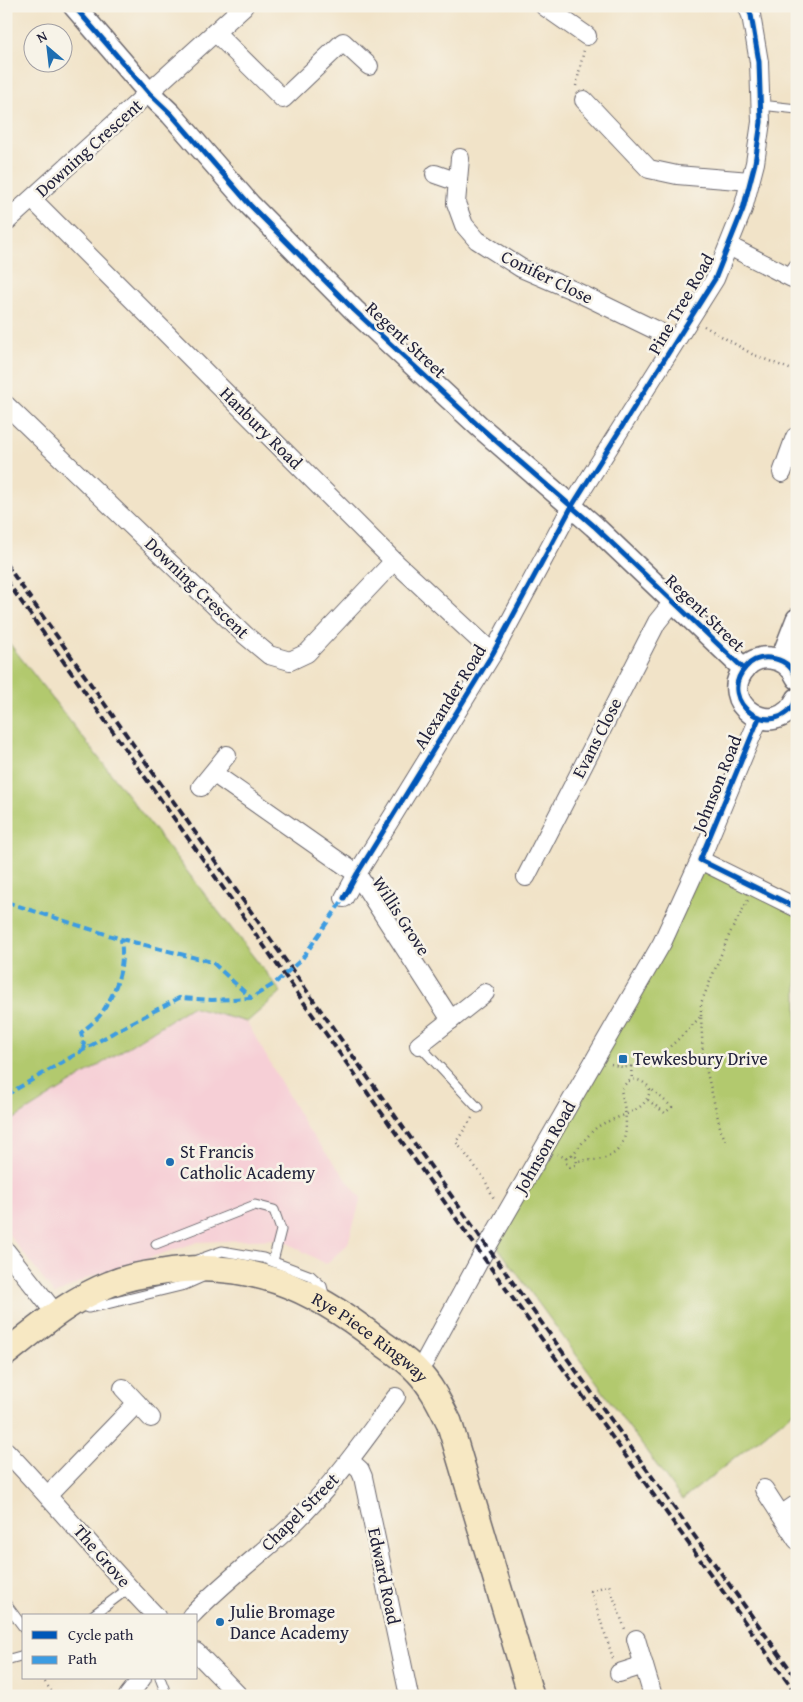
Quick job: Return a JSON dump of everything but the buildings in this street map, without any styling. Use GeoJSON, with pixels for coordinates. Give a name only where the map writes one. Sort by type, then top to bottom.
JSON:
{"type":"FeatureCollection","features":[{"type":"Feature","properties":{"kind":"main road","name":"Rye Piece Ringway"},"geometry":{"type":"LineString","coordinates":[[6,1352],[65,1308],[111,1283],[140,1275],[193,1267],[260,1275],[292,1286],[327,1304],[369,1332],[417,1370],[435,1395],[454,1434],[531,1696]]}},
{"type":"Feature","properties":{"kind":"street","name":"Regent Street"},"geometry":{"type":"LineString","coordinates":[[74,6],[149,93],[171,114],[250,204],[354,310],[480,428],[572,506],[744,669]]}},
{"type":"Feature","properties":{"kind":"street","name":"Downing Crescent"},"geometry":{"type":"LineString","coordinates":[[6,222],[244,6]]}},
{"type":"Feature","properties":{"kind":"street"},"geometry":{"type":"LineString","coordinates":[[544,6],[586,36]]}},
{"type":"Feature","properties":{"kind":"street","name":"Pine Tree Road"},"geometry":{"type":"LineString","coordinates":[[572,506],[715,279],[743,209],[761,122],[758,62],[751,15],[747,6]]}},
{"type":"Feature","properties":{"kind":"street"},"geometry":{"type":"LineString","coordinates":[[215,32],[283,99],[344,42],[369,66]]}},
{"type":"Feature","properties":{"kind":"street"},"geometry":{"type":"LineString","coordinates":[[584,100],[649,169],[677,174],[750,180]]}},
{"type":"Feature","properties":{"kind":"street","name":"Conifer Close"},"geometry":{"type":"LineString","coordinates":[[460,158],[456,203],[464,225],[477,240],[521,268],[577,292],[676,340]]}},
{"type":"Feature","properties":{"kind":"street"},"geometry":{"type":"LineString","coordinates":[[435,174],[458,182]]}},
{"type":"Feature","properties":{"kind":"street","name":"Hanbury Road"},"geometry":{"type":"LineString","coordinates":[[32,199],[394,562],[494,653]]}},
{"type":"Feature","properties":{"kind":"street"},"geometry":{"type":"LineString","coordinates":[[729,246],[792,278],[797,268]]}},
{"type":"Feature","properties":{"kind":"street","name":"Downing Crescent"},"geometry":{"type":"LineString","coordinates":[[6,405],[245,635],[269,655],[290,661],[307,653],[394,562]]}},
{"type":"Feature","properties":{"kind":"street"},"geometry":{"type":"LineString","coordinates":[[782,473],[793,456],[796,437]]}},
{"type":"Feature","properties":{"kind":"street","name":"Alexander Road"},"geometry":{"type":"LineString","coordinates":[[344,898],[494,653],[572,506]]}},
{"type":"Feature","properties":{"kind":"street","name":"Evans Close"},"geometry":{"type":"LineString","coordinates":[[526,877],[656,622],[674,601]]}},
{"type":"Feature","properties":{"kind":"street"},"geometry":{"type":"LineString","coordinates":[[780,660],[797,619]]}},
{"type":"Feature","properties":{"kind":"street"},"geometry":{"type":"LineString","coordinates":[[796,705],[787,713],[778,717],[759,718],[751,714],[740,701],[737,684],[744,669],[750,663],[765,658],[780,660],[788,665],[797,678]]}},
{"type":"Feature","properties":{"kind":"street","name":"Johnson Road"},"geometry":{"type":"LineString","coordinates":[[417,1370],[425,1361],[484,1252],[662,943],[700,860],[759,718]]}},
{"type":"Feature","properties":{"kind":"street"},"geometry":{"type":"LineString","coordinates":[[201,787],[227,755]]}},
{"type":"Feature","properties":{"kind":"street","name":"Willis Grove"},"geometry":{"type":"LineString","coordinates":[[213,773],[357,874],[451,1020]]}},
{"type":"Feature","properties":{"kind":"street"},"geometry":{"type":"LineString","coordinates":[[700,860],[797,908]]}},
{"type":"Feature","properties":{"kind":"street"},"geometry":{"type":"LineString","coordinates":[[420,1045],[486,993]]}},
{"type":"Feature","properties":{"kind":"street"},"geometry":{"type":"LineString","coordinates":[[6,1251],[65,1308]]}},
{"type":"Feature","properties":{"kind":"street"},"geometry":{"type":"LineString","coordinates":[[123,1388],[151,1418]]}},
{"type":"Feature","properties":{"kind":"street","name":"Chapel Street"},"geometry":{"type":"LineString","coordinates":[[193,1614],[214,1592],[290,1526],[350,1461],[396,1397]]}},
{"type":"Feature","properties":{"kind":"street"},"geometry":{"type":"LineString","coordinates":[[48,1495],[137,1403]]}},
{"type":"Feature","properties":{"kind":"street","name":"The Grove"},"geometry":{"type":"LineString","coordinates":[[6,1451],[48,1495],[154,1614]]}},
{"type":"Feature","properties":{"kind":"street","name":"Edward Road"},"geometry":{"type":"LineString","coordinates":[[350,1461],[360,1470],[363,1477],[408,1696]]}},
{"type":"Feature","properties":{"kind":"street"},"geometry":{"type":"LineString","coordinates":[[764,1489],[797,1540]]}},
{"type":"Feature","properties":{"kind":"street"},"geometry":{"type":"LineString","coordinates":[[781,1515],[797,1504]]}},
{"type":"Feature","properties":{"kind":"street"},"geometry":{"type":"LineString","coordinates":[[636,1639],[653,1696]]}},
{"type":"Feature","properties":{"kind":"street"},"geometry":{"type":"LineString","coordinates":[[198,1654],[239,1696]]}},
{"type":"Feature","properties":{"kind":"street"},"geometry":{"type":"LineString","coordinates":[[619,1673],[644,1665]]}},
{"type":"Feature","properties":{"kind":"street"},"geometry":{"type":"LineString","coordinates":[[128,1696],[140,1680]]}},
{"type":"Feature","properties":{"kind":"lane"},"geometry":{"type":"LineString","coordinates":[[761,105],[797,110]]}},
{"type":"Feature","properties":{"kind":"lane"},"geometry":{"type":"LineString","coordinates":[[420,1045],[478,1108]]}},
{"type":"Feature","properties":{"kind":"lane"},"geometry":{"type":"LineString","coordinates":[[156,1244],[255,1205],[274,1210],[281,1230],[273,1261]]}},
{"type":"Feature","properties":{"kind":"lane"},"geometry":{"type":"LineString","coordinates":[[169,1271],[222,1251],[263,1258],[311,1276],[322,1286],[327,1304]]}},
{"type":"Feature","properties":{"kind":"lane"},"geometry":{"type":"LineString","coordinates":[[65,1308],[88,1308],[185,1285],[221,1269]]}},
{"type":"Feature","properties":{"kind":"lane"},"geometry":{"type":"LineString","coordinates":[[95,1614],[129,1588]]}},
{"type":"Feature","properties":{"kind":"lane"},"geometry":{"type":"LineString","coordinates":[[6,1604],[22,1625]]}},
{"type":"Feature","properties":{"kind":"lane"},"geometry":{"type":"LineString","coordinates":[[6,1660],[22,1656]]}},
{"type":"Feature","properties":{"kind":"lane"},"geometry":{"type":"LineString","coordinates":[[161,1680],[166,1696]]}},
{"type":"Feature","properties":{"kind":"path"},"geometry":{"type":"LineString","coordinates":[[584,100],[576,86],[586,36]]}},
{"type":"Feature","properties":{"kind":"path"},"geometry":{"type":"LineString","coordinates":[[690,318],[752,354],[797,372]]}},
{"type":"Feature","properties":{"kind":"path"},"geometry":{"type":"LineString","coordinates":[[726,1142],[721,1131],[703,1056],[701,1003],[730,933],[753,887]]}},
{"type":"Feature","properties":{"kind":"path"},"geometry":{"type":"LineString","coordinates":[[596,1059],[625,1068],[652,1059],[676,1042],[701,1016]]}},
{"type":"Feature","properties":{"kind":"path"},"geometry":{"type":"LineString","coordinates":[[631,1066],[632,1080]]}},
{"type":"Feature","properties":{"kind":"path"},"geometry":{"type":"LineString","coordinates":[[572,1155],[578,1160],[604,1158],[622,1144],[627,1127],[621,1090],[626,1082],[642,1080],[672,1106],[665,1113],[648,1100]]}},
{"type":"Feature","properties":{"kind":"path"},"geometry":{"type":"LineString","coordinates":[[566,1158],[572,1155],[596,1129],[610,1119],[641,1107],[648,1100],[650,1088]]}},
{"type":"Feature","properties":{"kind":"path"},"geometry":{"type":"LineString","coordinates":[[478,1108],[456,1142],[484,1178],[504,1218]]}},
{"type":"Feature","properties":{"kind":"path"},"geometry":{"type":"LineString","coordinates":[[544,1148],[566,1158]]}},
{"type":"Feature","properties":{"kind":"path"},"geometry":{"type":"LineString","coordinates":[[566,1158],[566,1162],[570,1167],[574,1166],[578,1160]]}},
{"type":"Feature","properties":{"kind":"path"},"geometry":{"type":"LineString","coordinates":[[619,1673],[591,1591],[609,1585],[629,1641],[636,1639]]}},
{"type":"Feature","properties":{"kind":"path"},"geometry":{"type":"LineString","coordinates":[[43,1680],[55,1696]]}},
{"type":"Feature","properties":{"kind":"shaded area","name":"St Francis Catholic Academy"},"geometry":{"type":"Polygon","coordinates":[[[191,1007],[247,1022],[306,1127],[361,1198],[348,1244],[326,1264],[280,1239],[198,1242],[87,1278],[55,1295],[6,1231],[6,1124],[191,1007]]]}},
{"type":"Feature","properties":{"kind":"green space"},"geometry":{"type":"Polygon","coordinates":[[[6,639],[281,992],[247,1022],[191,1007],[6,1124],[6,639]]]}},
{"type":"Feature","properties":{"kind":"green space"},"geometry":{"type":"Polygon","coordinates":[[[702,865],[797,912],[797,1409],[682,1500],[494,1242],[702,865]]]}},
{"type":"Feature","properties":{"kind":"railway"},"geometry":{"type":"LineString","coordinates":[[6,564],[498,1262],[797,1679]]}},
{"type":"Feature","properties":{"kind":"railway"},"geometry":{"type":"LineString","coordinates":[[6,580],[491,1268],[797,1695]]}},
{"type":"Feature","properties":{"kind":"marked path"},"geometry":{"type":"LineString","coordinates":[[6,1095],[116,1031],[179,998],[212,1000],[251,998],[274,984],[302,959],[344,898]]}},
{"type":"Feature","properties":{"kind":"marked path"},"geometry":{"type":"LineString","coordinates":[[6,902],[121,939],[212,962],[251,998]]}},
{"type":"Feature","properties":{"kind":"marked path"},"geometry":{"type":"LineString","coordinates":[[85,1049],[81,1033],[101,1014],[111,996],[121,969],[121,939]]}},
{"type":"Feature","properties":{"kind":"cycle path"},"geometry":{"type":"LineString","coordinates":[[74,6],[250,205],[354,310],[480,427],[594,526],[744,669]]}},
{"type":"Feature","properties":{"kind":"cycle path"},"geometry":{"type":"LineString","coordinates":[[344,898],[493,653],[572,506],[715,279],[743,209],[755,163],[761,122],[759,62],[751,15],[747,6]]}},
{"type":"Feature","properties":{"kind":"cycle path"},"geometry":{"type":"LineString","coordinates":[[797,678],[790,667],[783,662],[763,658],[751,662],[746,667],[738,680],[737,693],[742,704],[751,713],[762,718],[775,718],[787,712],[797,699]]}},
{"type":"Feature","properties":{"kind":"cycle path"},"geometry":{"type":"LineString","coordinates":[[759,718],[700,860],[797,908]]}},
{"type":"Feature","properties":{"kind":"place","name":"Tewkesbury Drive"},"geometry":{"type":"Point","coordinates":[623,1059]}},
{"type":"Feature","properties":{"kind":"place","name":"St Francis Catholic Academy"},"geometry":{"type":"Point","coordinates":[170,1162]}},
{"type":"Feature","properties":{"kind":"place","name":"Julie Bromage Dance Academy"},"geometry":{"type":"Point","coordinates":[220,1622]}}]}
